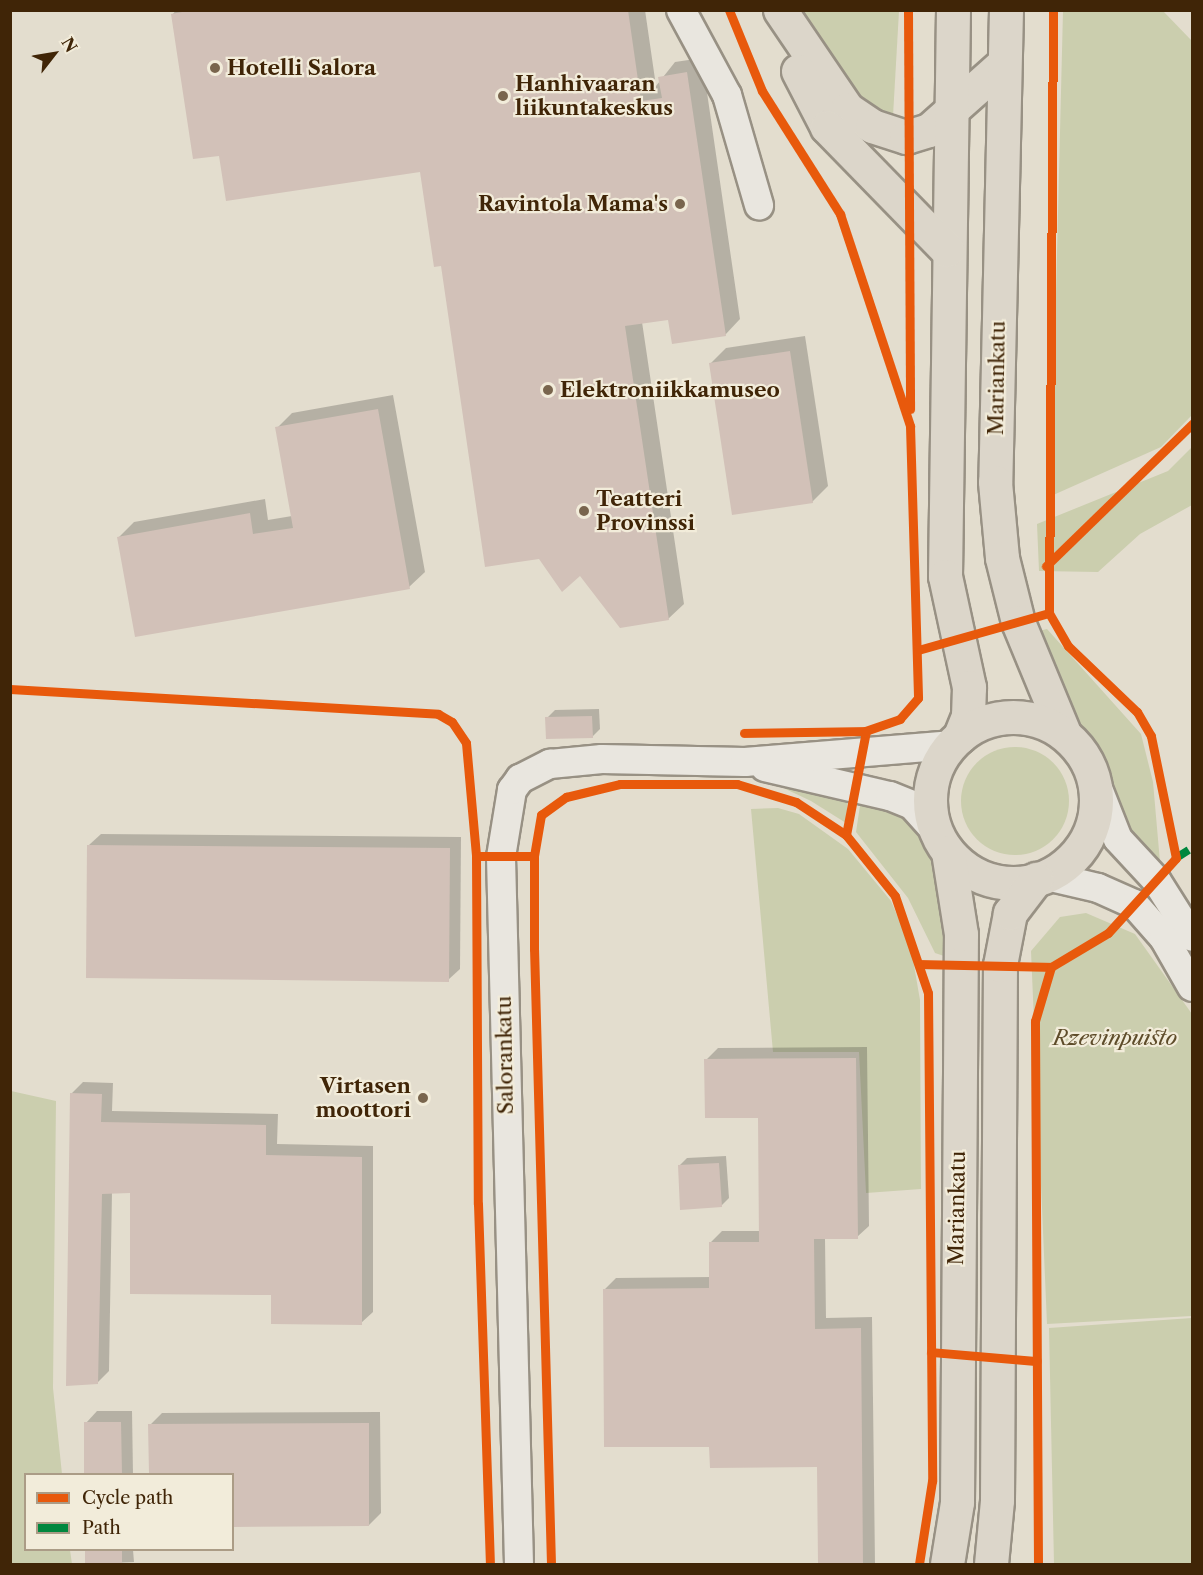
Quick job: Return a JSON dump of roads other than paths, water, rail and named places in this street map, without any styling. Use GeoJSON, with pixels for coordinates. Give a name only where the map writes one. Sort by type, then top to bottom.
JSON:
{"type":"FeatureCollection","features":[{"type":"Feature","properties":{"kind":"main road"},"geometry":{"type":"LineString","coordinates":[[778,10],[822,80],[847,109],[872,126],[906,137],[929,130],[948,116],[1002,65]]}},
{"type":"Feature","properties":{"kind":"main road"},"geometry":{"type":"LineString","coordinates":[[778,10],[785,46],[826,127],[947,250]]}},
{"type":"Feature","properties":{"kind":"main road"},"geometry":{"type":"LineString","coordinates":[[953,10],[948,116],[945,576],[969,687],[968,716],[930,786],[942,842],[986,878],[1041,878],[1063,867],[1088,837],[1096,809],[1095,781],[1083,754],[1064,733],[1039,720],[1010,716],[988,720],[955,740]]}},
{"type":"Feature","properties":{"kind":"main road","name":"Mariankatu"},"geometry":{"type":"LineString","coordinates":[[1006,10],[1002,65],[995,482],[1002,558],[1018,622],[1064,733]]}},
{"type":"Feature","properties":{"kind":"main road","name":"Mariankatu"},"geometry":{"type":"LineString","coordinates":[[942,842],[961,934],[957,1502],[947,1564]]}},
{"type":"Feature","properties":{"kind":"main road","name":"Mariankatu"},"geometry":{"type":"LineString","coordinates":[[992,1564],[998,1500],[1000,965],[1010,913],[1041,878]]}},
{"type":"Feature","properties":{"kind":"street"},"geometry":{"type":"LineString","coordinates":[[681,10],[727,95],[759,205]]}},
{"type":"Feature","properties":{"kind":"street","name":"Salorankatu"},"geometry":{"type":"LineString","coordinates":[[519,1564],[509,1286],[505,811],[520,779],[550,764],[662,759],[745,762],[955,740]]}},
{"type":"Feature","properties":{"kind":"street","name":"Salorankatu"},"geometry":{"type":"LineString","coordinates":[[745,762],[890,796],[912,805],[942,842]]}},
{"type":"Feature","properties":{"kind":"street"},"geometry":{"type":"LineString","coordinates":[[1095,781],[1118,839],[1156,880],[1192,937]]}},
{"type":"Feature","properties":{"kind":"street"},"geometry":{"type":"LineString","coordinates":[[1041,878],[1098,888],[1134,904],[1164,938],[1192,987]]}},
{"type":"Feature","properties":{"kind":"place","name":"Hotelli Salora"},"geometry":{"type":"Point","coordinates":[215,68]}},
{"type":"Feature","properties":{"kind":"place","name":"Hanhivaaran liikuntakeskus"},"geometry":{"type":"Point","coordinates":[503,96]}},
{"type":"Feature","properties":{"kind":"place","name":"Ravintola Mama's"},"geometry":{"type":"Point","coordinates":[680,204]}},
{"type":"Feature","properties":{"kind":"place","name":"Elektroniikkamuseo"},"geometry":{"type":"Point","coordinates":[548,390]}},
{"type":"Feature","properties":{"kind":"place","name":"Teatteri Provinssi"},"geometry":{"type":"Point","coordinates":[584,511]}},
{"type":"Feature","properties":{"kind":"place","name":"Virtasen moottori"},"geometry":{"type":"Point","coordinates":[423,1098]}},
{"type":"Feature","properties":{"kind":"park label","name":"Rzevinpuisto"},"geometry":{"type":"Point","coordinates":[1115,1038]}}]}
